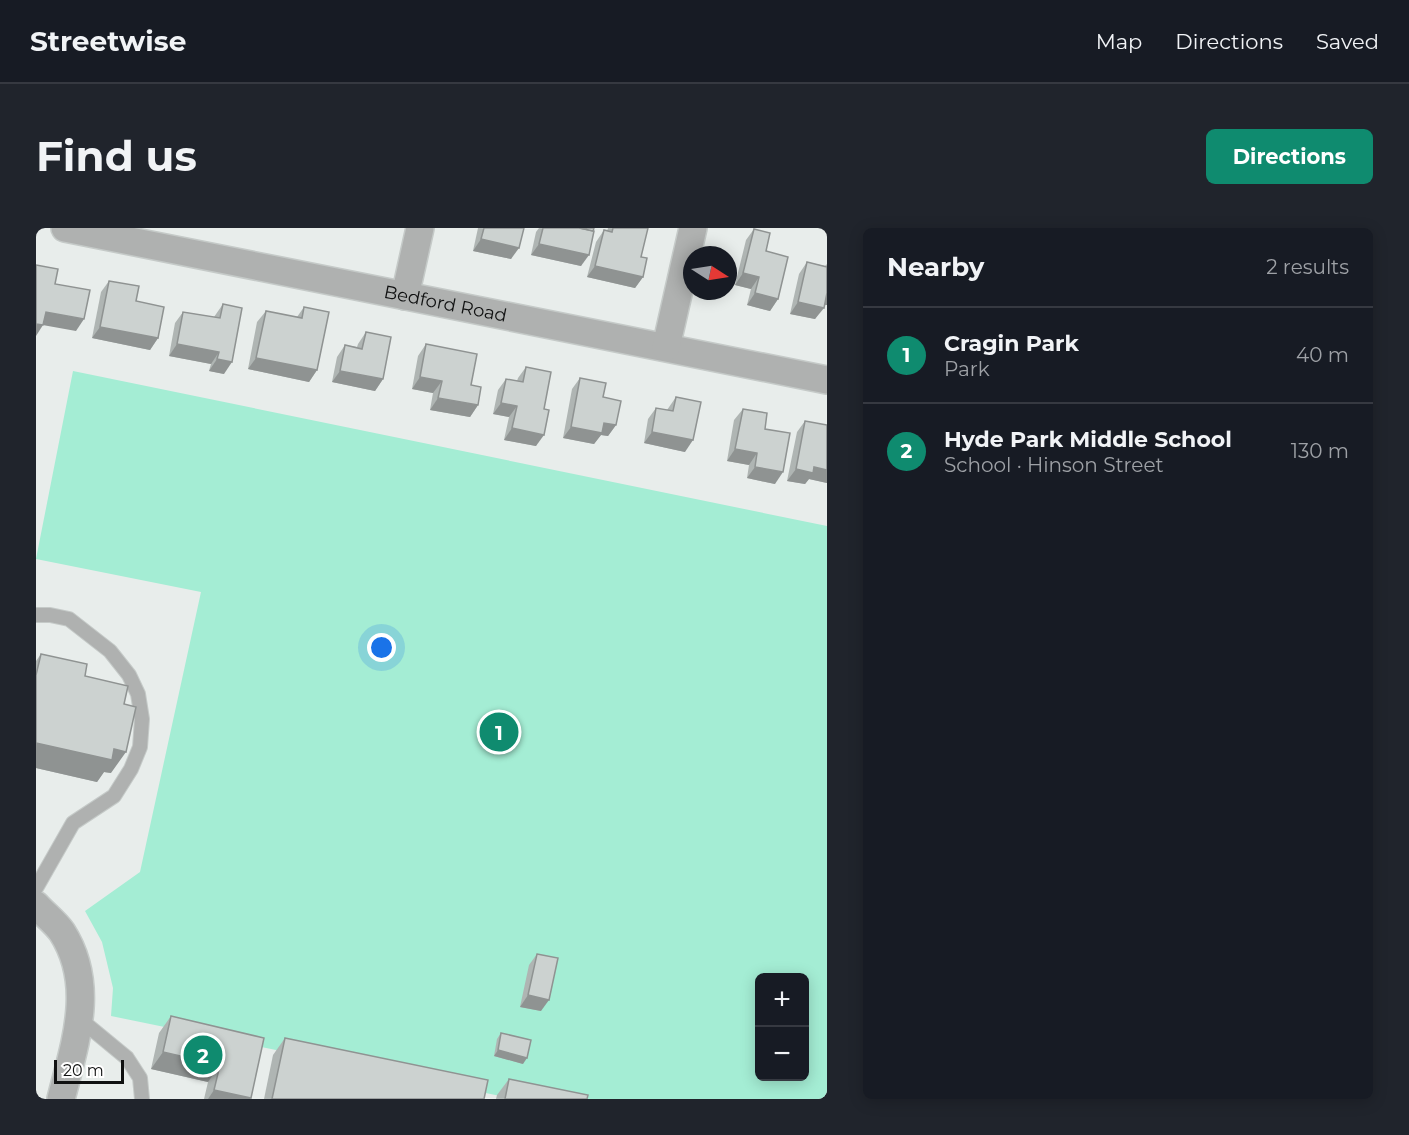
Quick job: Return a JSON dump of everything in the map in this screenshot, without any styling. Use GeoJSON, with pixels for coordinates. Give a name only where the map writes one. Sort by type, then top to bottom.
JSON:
{"type":"FeatureCollection","features":[{"type":"Feature","properties":{"kind":"street","name":"Bedford Road"},"geometry":{"type":"LineString","coordinates":[[65,228],[115,234],[405,296],[827,380]]}},
{"type":"Feature","properties":{"kind":"street"},"geometry":{"type":"LineString","coordinates":[[405,296],[420,228]]}},
{"type":"Feature","properties":{"kind":"street"},"geometry":{"type":"LineString","coordinates":[[666,347],[693,228]]}},
{"type":"Feature","properties":{"kind":"street"},"geometry":{"type":"LineString","coordinates":[[36,905],[61,931],[76,962],[82,989],[81,1020],[61,1099]]}},
{"type":"Feature","properties":{"kind":"lane"},"geometry":{"type":"LineString","coordinates":[[36,615],[69,619],[110,651],[129,675],[138,694],[142,719],[140,747],[131,768],[114,796],[73,823],[36,888]]}},
{"type":"Feature","properties":{"kind":"lane"},"geometry":{"type":"LineString","coordinates":[[81,1020],[127,1059],[140,1078],[142,1099]]}},
{"type":"Feature","properties":{"kind":"green space"},"geometry":{"type":"Polygon","coordinates":[[[73,371],[827,526],[827,1099],[515,1099],[111,1016],[113,988],[102,942],[85,911],[140,872],[201,592],[36,559],[73,371]]]}},
{"type":"Feature","properties":{"kind":"building"},"geometry":{"type":"Polygon","coordinates":[[[484,228],[524,228],[519,248],[481,239],[484,228]]]}},
{"type":"Feature","properties":{"kind":"building"},"geometry":{"type":"Polygon","coordinates":[[[543,228],[579,228],[594,231],[589,255],[539,244],[543,228]]]}},
{"type":"Feature","properties":{"kind":"building"},"geometry":{"type":"Polygon","coordinates":[[[613,228],[648,228],[641,257],[647,258],[643,277],[595,266],[604,230],[612,232],[613,228]]]}},
{"type":"Feature","properties":{"kind":"building"},"geometry":{"type":"Polygon","coordinates":[[[754,229],[770,233],[766,251],[788,257],[778,299],[755,293],[759,277],[743,273],[754,229]]]}},
{"type":"Feature","properties":{"kind":"building"},"geometry":{"type":"Polygon","coordinates":[[[807,262],[827,267],[827,293],[824,308],[798,302],[807,262]]]}},
{"type":"Feature","properties":{"kind":"building"},"geometry":{"type":"Polygon","coordinates":[[[36,265],[58,269],[55,284],[90,290],[84,319],[46,312],[43,325],[36,324],[36,265]]]}},
{"type":"Feature","properties":{"kind":"building"},"geometry":{"type":"Polygon","coordinates":[[[109,281],[139,286],[136,301],[164,307],[158,338],[100,327],[109,281]]]}},
{"type":"Feature","properties":{"kind":"building"},"geometry":{"type":"Polygon","coordinates":[[[223,304],[242,308],[232,362],[217,359],[219,352],[177,344],[183,312],[220,318],[223,304]]]}},
{"type":"Feature","properties":{"kind":"building"},"geometry":{"type":"Polygon","coordinates":[[[304,307],[329,312],[317,370],[256,358],[266,311],[302,318],[304,307]]]}},
{"type":"Feature","properties":{"kind":"building"},"geometry":{"type":"Polygon","coordinates":[[[366,332],[391,337],[383,379],[340,371],[345,345],[362,349],[366,332]]]}},
{"type":"Feature","properties":{"kind":"building"},"geometry":{"type":"Polygon","coordinates":[[[426,344],[477,354],[471,385],[481,387],[478,405],[438,398],[442,381],[420,377],[426,344]]]}},
{"type":"Feature","properties":{"kind":"building"},"geometry":{"type":"Polygon","coordinates":[[[526,367],[551,372],[544,409],[549,410],[544,435],[512,428],[517,406],[501,403],[506,379],[523,382],[526,367]]]}},
{"type":"Feature","properties":{"kind":"building"},"geometry":{"type":"Polygon","coordinates":[[[580,378],[606,383],[603,397],[621,401],[616,425],[604,423],[602,433],[571,427],[580,378]]]}},
{"type":"Feature","properties":{"kind":"building"},"geometry":{"type":"Polygon","coordinates":[[[676,397],[701,402],[693,440],[652,432],[656,408],[673,411],[676,397]]]}},
{"type":"Feature","properties":{"kind":"building"},"geometry":{"type":"Polygon","coordinates":[[[743,409],[767,413],[765,429],[790,433],[783,472],[755,467],[757,453],[735,449],[743,409]]]}},
{"type":"Feature","properties":{"kind":"building"},"geometry":{"type":"Polygon","coordinates":[[[805,421],[827,425],[827,470],[814,467],[813,473],[796,469],[805,421]]]}},
{"type":"Feature","properties":{"kind":"building"},"geometry":{"type":"Polygon","coordinates":[[[41,654],[87,664],[85,676],[128,686],[124,704],[136,707],[126,752],[114,749],[112,760],[36,743],[36,675],[41,654]]]}},
{"type":"Feature","properties":{"kind":"building"},"geometry":{"type":"Polygon","coordinates":[[[537,954],[558,958],[549,1000],[528,995],[537,954]]]}},
{"type":"Feature","properties":{"kind":"building"},"geometry":{"type":"Polygon","coordinates":[[[171,1016],[264,1038],[251,1098],[214,1090],[220,1065],[163,1052],[171,1016]]]}},
{"type":"Feature","properties":{"kind":"building"},"geometry":{"type":"Polygon","coordinates":[[[501,1033],[531,1040],[527,1058],[498,1050],[501,1033]]]}},
{"type":"Feature","properties":{"kind":"building"},"geometry":{"type":"Polygon","coordinates":[[[285,1038],[488,1080],[484,1099],[272,1099],[285,1038]]]}},
{"type":"Feature","properties":{"kind":"building"},"geometry":{"type":"Polygon","coordinates":[[[509,1079],[588,1095],[587,1099],[505,1099],[509,1079]]]}},
{"type":"Feature","properties":{"kind":"place","name":"Cragin Park"},"geometry":{"type":"Point","coordinates":[499,732]}},
{"type":"Feature","properties":{"kind":"place","name":"Hyde Park Middle School"},"geometry":{"type":"Point","coordinates":[203,1055]}}]}
